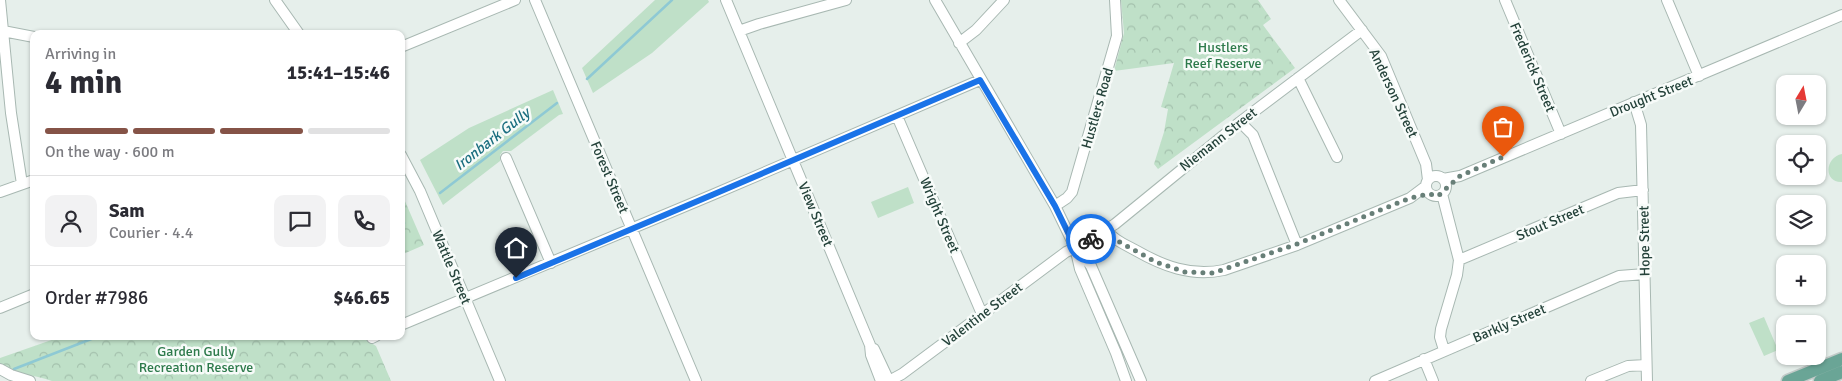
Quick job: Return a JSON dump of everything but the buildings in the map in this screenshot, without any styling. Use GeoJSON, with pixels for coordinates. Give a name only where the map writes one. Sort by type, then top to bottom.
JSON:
{"type":"FeatureCollection","features":[{"type":"Feature","properties":{"kind":"main road"},"geometry":{"type":"LineString","coordinates":[[1788,381],[1842,363]]}},
{"type":"Feature","properties":{"kind":"main road"},"geometry":{"type":"LineString","coordinates":[[1820,381],[1842,363]]}},
{"type":"Feature","properties":{"kind":"street"},"geometry":{"type":"LineString","coordinates":[[0,0],[11,113],[22,184]]}},
{"type":"Feature","properties":{"kind":"street"},"geometry":{"type":"LineString","coordinates":[[275,0],[296,30]]}},
{"type":"Feature","properties":{"kind":"street"},"geometry":{"type":"LineString","coordinates":[[405,45],[515,0]]}},
{"type":"Feature","properties":{"kind":"street","name":"Forest Street"},"geometry":{"type":"LineString","coordinates":[[535,0],[696,381]]}},
{"type":"Feature","properties":{"kind":"street","name":"View Street"},"geometry":{"type":"LineString","coordinates":[[726,0],[870,345],[878,355],[889,381]]}},
{"type":"Feature","properties":{"kind":"street"},"geometry":{"type":"LineString","coordinates":[[739,31],[846,0]]}},
{"type":"Feature","properties":{"kind":"street"},"geometry":{"type":"LineString","coordinates":[[935,0],[1055,206],[1075,247],[1090,266],[1141,381]]}},
{"type":"Feature","properties":{"kind":"street"},"geometry":{"type":"LineString","coordinates":[[959,43],[976,30],[1004,0]]}},
{"type":"Feature","properties":{"kind":"street","name":"Hustlers Road"},"geometry":{"type":"LineString","coordinates":[[1055,206],[1072,192],[1090,134],[1117,36],[1115,0]]}},
{"type":"Feature","properties":{"kind":"street","name":"Anderson Street"},"geometry":{"type":"LineString","coordinates":[[1339,0],[1381,56],[1445,211],[1459,260]]}},
{"type":"Feature","properties":{"kind":"street","name":"Frederick Street"},"geometry":{"type":"LineString","coordinates":[[1505,0],[1561,134]]}},
{"type":"Feature","properties":{"kind":"street"},"geometry":{"type":"LineString","coordinates":[[1667,0],[1699,76]]}},
{"type":"Feature","properties":{"kind":"street","name":"Drought Street"},"geometry":{"type":"LineString","coordinates":[[1435,187],[1842,15]]}},
{"type":"Feature","properties":{"kind":"street","name":"Niemann Street"},"geometry":{"type":"LineString","coordinates":[[1075,247],[1106,230],[1240,122],[1362,30]]}},
{"type":"Feature","properties":{"kind":"street"},"geometry":{"type":"LineString","coordinates":[[3,31],[30,36]]}},
{"type":"Feature","properties":{"kind":"street"},"geometry":{"type":"LineString","coordinates":[[1298,78],[1337,157]]}},
{"type":"Feature","properties":{"kind":"street"},"geometry":{"type":"LineString","coordinates":[[405,324],[794,161],[980,80]]}},
{"type":"Feature","properties":{"kind":"street","name":"Hope Street"},"geometry":{"type":"LineString","coordinates":[[1634,102],[1641,125],[1646,381]]}},
{"type":"Feature","properties":{"kind":"street","name":"Wright Street"},"geometry":{"type":"LineString","coordinates":[[897,116],[982,314]]}},
{"type":"Feature","properties":{"kind":"street"},"geometry":{"type":"LineString","coordinates":[[1240,122],[1252,135],[1297,244]]}},
{"type":"Feature","properties":{"kind":"street"},"geometry":{"type":"LineString","coordinates":[[506,158],[552,263]]}},
{"type":"Feature","properties":{"kind":"street","name":"Wattle Street"},"geometry":{"type":"LineString","coordinates":[[405,163],[420,192],[500,381]]}},
{"type":"Feature","properties":{"kind":"street"},"geometry":{"type":"LineString","coordinates":[[0,192],[30,181]]}},
{"type":"Feature","properties":{"kind":"street"},"geometry":{"type":"LineString","coordinates":[[1106,230],[1114,239],[1156,262],[1185,272],[1199,273],[1224,270],[1297,244],[1435,187]]}},
{"type":"Feature","properties":{"kind":"street","name":"Stout Street"},"geometry":{"type":"LineString","coordinates":[[1459,260],[1618,193],[1643,190]]}},
{"type":"Feature","properties":{"kind":"street"},"geometry":{"type":"LineString","coordinates":[[1075,247],[1080,269],[1126,381]]}},
{"type":"Feature","properties":{"kind":"street","name":"Valentine Street"},"geometry":{"type":"LineString","coordinates":[[889,381],[902,374],[1075,247]]}},
{"type":"Feature","properties":{"kind":"street"},"geometry":{"type":"LineString","coordinates":[[1444,350],[1440,337],[1441,329],[1457,275],[1459,260]]}},
{"type":"Feature","properties":{"kind":"street","name":"Barkly Street"},"geometry":{"type":"LineString","coordinates":[[1375,381],[1619,276],[1645,274]]}},
{"type":"Feature","properties":{"kind":"street"},"geometry":{"type":"LineString","coordinates":[[0,308],[30,296]]}},
{"type":"Feature","properties":{"kind":"street","name":"View Street"},"geometry":{"type":"LineString","coordinates":[[870,345],[871,355],[881,381]]}},
{"type":"Feature","properties":{"kind":"street"},"geometry":{"type":"LineString","coordinates":[[1424,360],[1433,381]]}},
{"type":"Feature","properties":{"kind":"street"},"geometry":{"type":"LineString","coordinates":[[1591,381],[1628,366],[1646,365]]}},
{"type":"Feature","properties":{"kind":"street"},"geometry":{"type":"LineString","coordinates":[[0,369],[12,376],[30,381]]}},
{"type":"Feature","properties":{"kind":"green space"},"geometry":{"type":"Polygon","coordinates":[[[655,0],[708,0],[709,2],[652,53],[593,93],[582,68],[655,0]]]}},
{"type":"Feature","properties":{"kind":"green space","name":"Hustlers Reef Reserve"},"geometry":{"type":"Polygon","coordinates":[[[1121,0],[1258,0],[1271,19],[1263,25],[1295,68],[1158,169],[1154,164],[1164,132],[1168,109],[1161,107],[1174,63],[1114,71],[1124,33],[1121,0]]]}},
{"type":"Feature","properties":{"kind":"green space"},"geometry":{"type":"Polygon","coordinates":[[[553,90],[563,114],[559,115],[511,151],[503,151],[500,155],[500,161],[443,205],[420,160],[469,128],[553,90]]]}},
{"type":"Feature","properties":{"kind":"green space"},"geometry":{"type":"Polygon","coordinates":[[[1842,154],[1842,182],[1832,178],[1829,170],[1832,160],[1842,154]]]}},
{"type":"Feature","properties":{"kind":"green space"},"geometry":{"type":"Polygon","coordinates":[[[908,187],[914,203],[878,218],[871,202],[908,187]]]}},
{"type":"Feature","properties":{"kind":"green space"},"geometry":{"type":"Polygon","coordinates":[[[405,201],[424,245],[405,253],[405,201]]]}},
{"type":"Feature","properties":{"kind":"green space"},"geometry":{"type":"Polygon","coordinates":[[[1764,317],[1776,345],[1776,351],[1764,356],[1749,323],[1764,317]]]}},
{"type":"Feature","properties":{"kind":"green space","name":"Garden Gully Recreation Reserve"},"geometry":{"type":"Polygon","coordinates":[[[52,340],[366,340],[376,346],[391,381],[52,381],[6,367],[0,363],[0,358],[52,340]]]}},
{"type":"Feature","properties":{"kind":"waterway","name":"Ironbark Gully"},"geometry":{"type":"LineString","coordinates":[[587,79],[672,0]]}},
{"type":"Feature","properties":{"kind":"waterway","name":"Ironbark Gully"},"geometry":{"type":"LineString","coordinates":[[440,193],[557,103]]}},
{"type":"Feature","properties":{"kind":"waterway","name":"Ironbark Gully"},"geometry":{"type":"LineString","coordinates":[[14,369],[89,340]]}},
{"type":"Feature","properties":{"kind":"way so far"},"geometry":{"type":"LineString","coordinates":[[1091,239],[1106,230],[1114,239],[1156,262],[1185,272],[1213,273],[1297,244],[1410,198],[1429,194],[1438,196],[1460,176],[1503,157]]}},
{"type":"Feature","properties":{"kind":"route"},"geometry":{"type":"LineString","coordinates":[[516,278],[980,80],[1055,206],[1075,247],[1091,239]]}}]}
